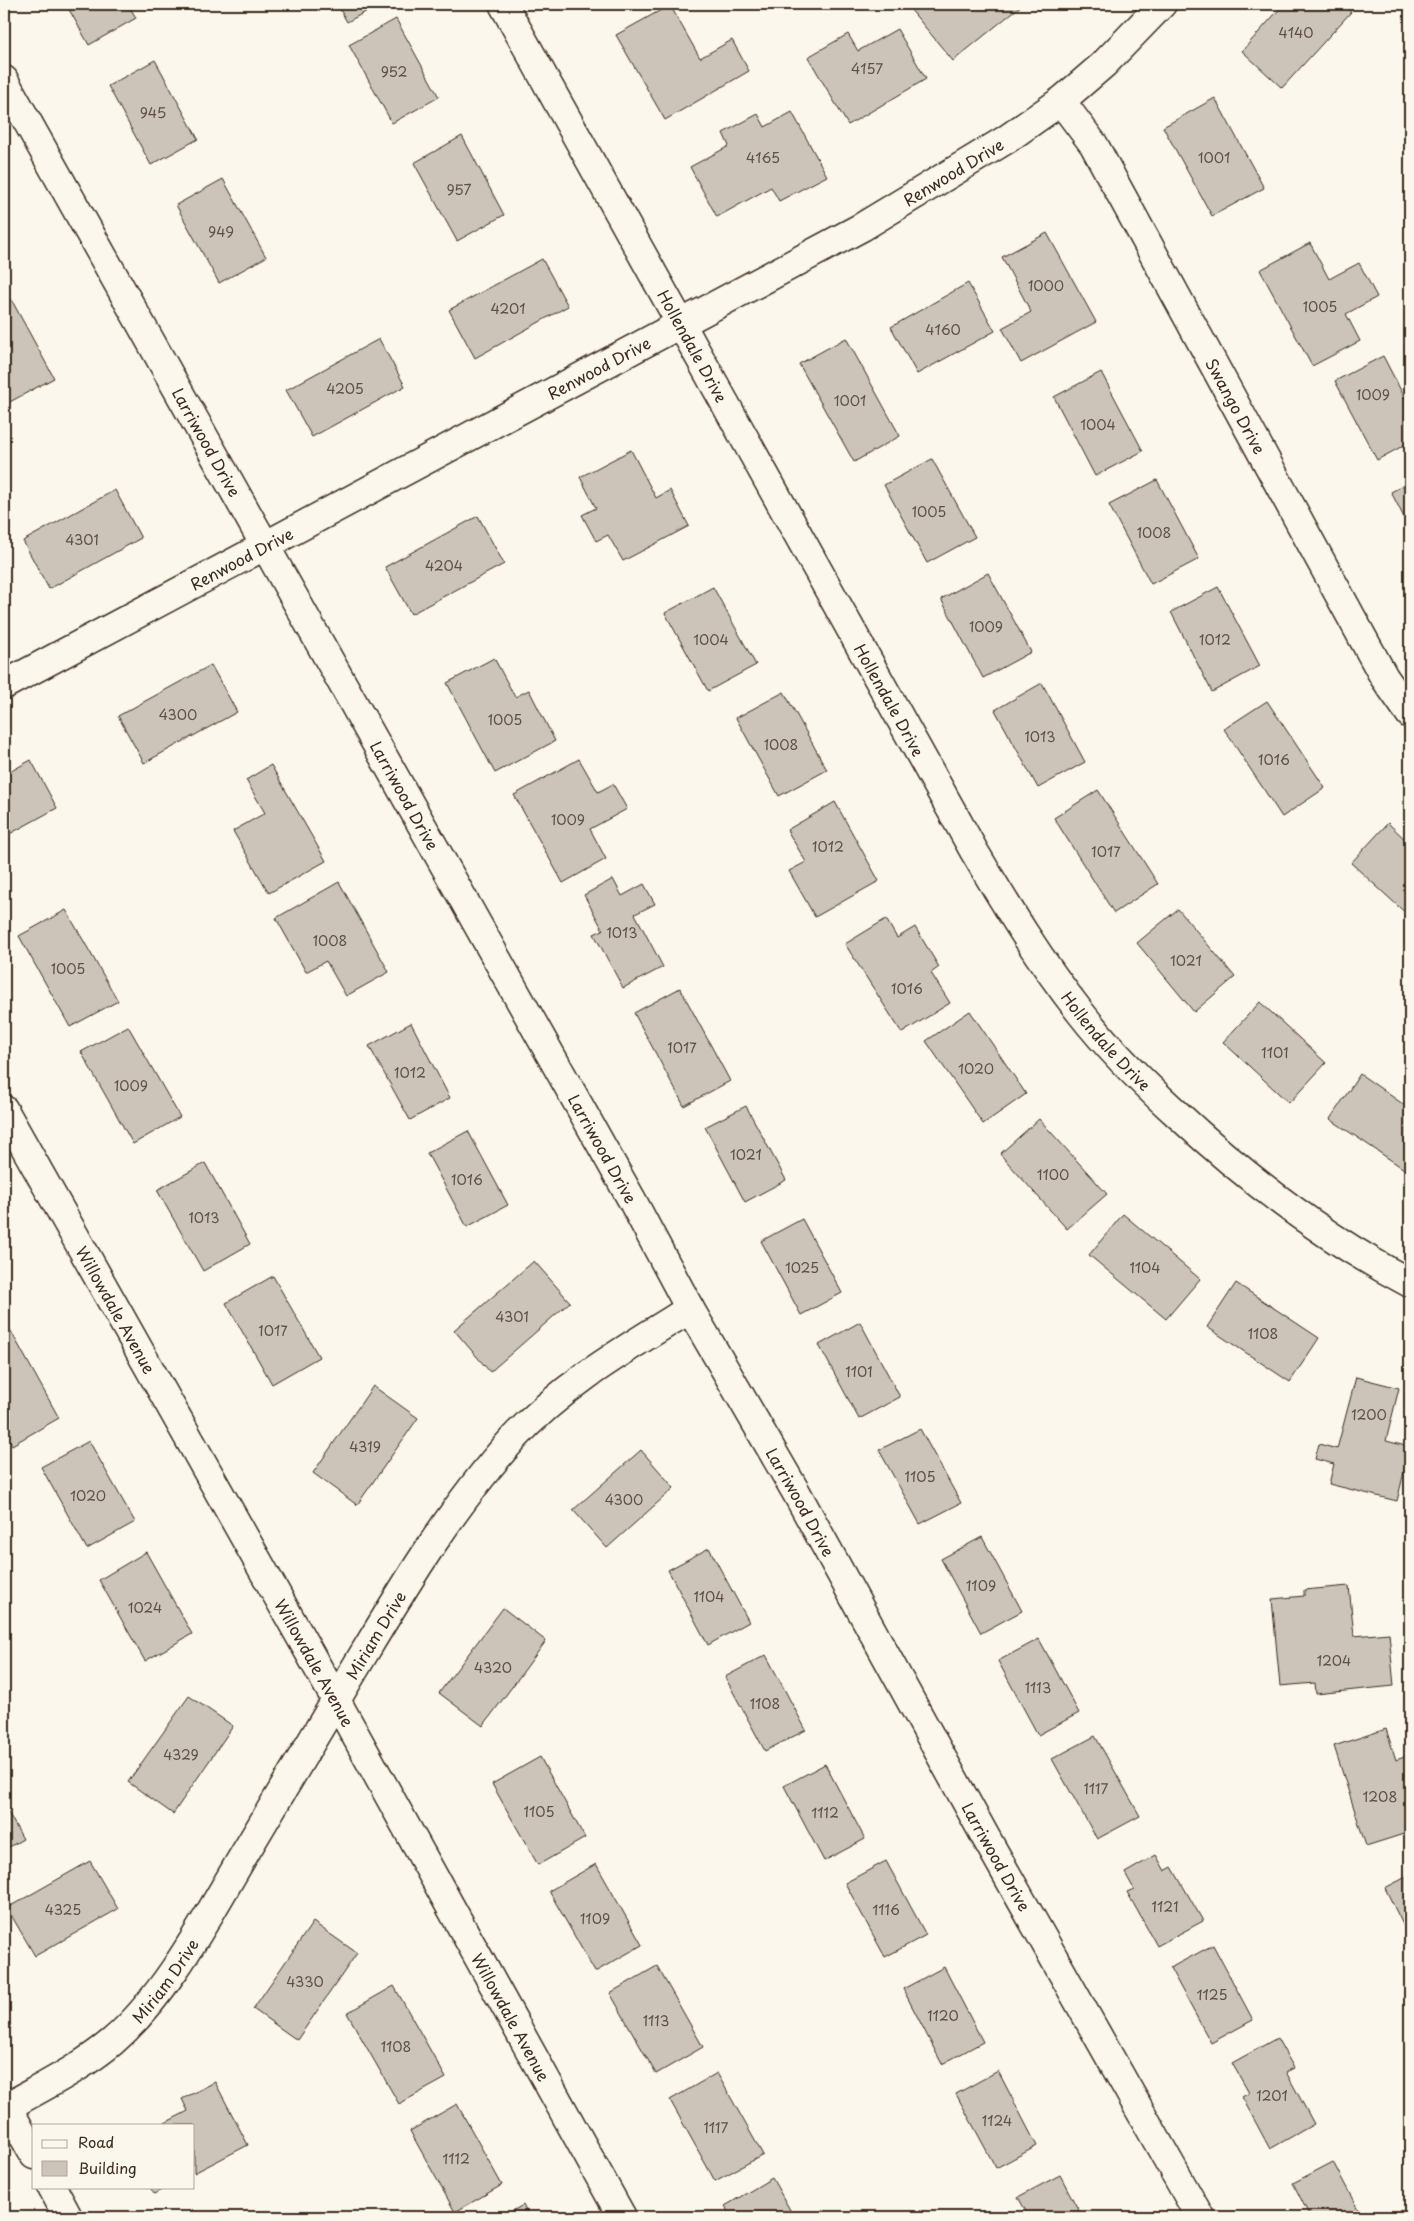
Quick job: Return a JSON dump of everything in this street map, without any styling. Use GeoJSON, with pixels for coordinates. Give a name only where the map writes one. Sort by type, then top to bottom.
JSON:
{"type":"FeatureCollection","features":[{"type":"Feature","properties":{"kind":"street","name":"Hollendale Drive"},"geometry":{"type":"LineString","coordinates":[[502,4],[974,852],[1023,934],[1081,1013],[1143,1083],[1212,1147],[1290,1208],[1370,1262],[1410,1282]]}},
{"type":"Feature","properties":{"kind":"street","name":"Renwood Drive"},"geometry":{"type":"LineString","coordinates":[[4,685],[862,227],[1007,139],[1061,101],[1104,64],[1162,4]]}},
{"type":"Feature","properties":{"kind":"street","name":"Larriwood Drive"},"geometry":{"type":"LineString","coordinates":[[4,80],[632,1200],[690,1309],[796,1492],[985,1836],[1200,2217]]}},
{"type":"Feature","properties":{"kind":"street","name":"Swango Drive"},"geometry":{"type":"LineString","coordinates":[[1061,101],[1094,145],[1384,677],[1410,714]]}},
{"type":"Feature","properties":{"kind":"street","name":"Willowdale Avenue"},"geometry":{"type":"LineString","coordinates":[[4,1110],[336,1700],[622,2217]]}},
{"type":"Feature","properties":{"kind":"street","name":"Miriam Drive"},"geometry":{"type":"LineString","coordinates":[[6,2104],[79,2065],[112,2042],[144,2008],[186,1952],[391,1608],[458,1506],[514,1438],[577,1381],[690,1309]]}},
{"type":"Feature","properties":{"kind":"street"},"geometry":{"type":"LineString","coordinates":[[6,2104],[32,2151]]}},
{"type":"Feature","properties":{"kind":"street"},"geometry":{"type":"LineString","coordinates":[[53,2188],[68,2217]]}},
{"type":"Feature","properties":{"kind":"building"},"geometry":{"type":"Polygon","coordinates":[[[66,4],[128,4],[136,18],[89,45],[66,4]]]}},
{"type":"Feature","properties":{"kind":"building"},"geometry":{"type":"Polygon","coordinates":[[[337,4],[380,4],[347,22],[337,4]]]}},
{"type":"Feature","properties":{"kind":"building"},"geometry":{"type":"Polygon","coordinates":[[[906,4],[1023,4],[953,61],[906,4]]]}},
{"type":"Feature","properties":{"kind":"building"},"geometry":{"type":"Polygon","coordinates":[[[1284,4],[1342,4],[1351,12],[1282,88],[1242,51],[1284,4]]]}},
{"type":"Feature","properties":{"kind":"building"},"geometry":{"type":"Polygon","coordinates":[[[670,5],[700,58],[732,40],[749,71],[665,120],[616,35],[670,5]]]}},
{"type":"Feature","properties":{"kind":"building"},"geometry":{"type":"Polygon","coordinates":[[[396,19],[439,97],[392,123],[349,45],[396,19]]]}},
{"type":"Feature","properties":{"kind":"building"},"geometry":{"type":"Polygon","coordinates":[[[897,29],[926,79],[848,125],[808,57],[848,34],[858,51],[897,29]]]}},
{"type":"Feature","properties":{"kind":"building"},"geometry":{"type":"Polygon","coordinates":[[[155,60],[198,139],[151,165],[108,86],[155,60]]]}},
{"type":"Feature","properties":{"kind":"building"},"geometry":{"type":"Polygon","coordinates":[[[1215,98],[1264,188],[1212,216],[1163,127],[1215,98]]]}},
{"type":"Feature","properties":{"kind":"building"},"geometry":{"type":"Polygon","coordinates":[[[792,112],[827,176],[779,201],[771,187],[717,217],[690,167],[729,146],[723,133],[758,114],[765,127],[792,112]]]}},
{"type":"Feature","properties":{"kind":"building"},"geometry":{"type":"Polygon","coordinates":[[[462,136],[504,215],[457,241],[414,163],[462,136]]]}},
{"type":"Feature","properties":{"kind":"building"},"geometry":{"type":"Polygon","coordinates":[[[223,179],[266,257],[219,283],[176,205],[223,179]]]}},
{"type":"Feature","properties":{"kind":"building"},"geometry":{"type":"Polygon","coordinates":[[[1047,233],[1096,322],[1021,363],[1002,328],[1031,312],[1002,257],[1047,233]]]}},
{"type":"Feature","properties":{"kind":"building"},"geometry":{"type":"Polygon","coordinates":[[[1310,243],[1329,279],[1359,263],[1377,297],[1346,314],[1360,341],[1312,366],[1260,270],[1310,243]]]}},
{"type":"Feature","properties":{"kind":"building"},"geometry":{"type":"Polygon","coordinates":[[[542,259],[568,306],[475,358],[449,310],[542,259]]]}},
{"type":"Feature","properties":{"kind":"building"},"geometry":{"type":"Polygon","coordinates":[[[968,283],[995,331],[917,374],[891,327],[968,283]]]}},
{"type":"Feature","properties":{"kind":"building"},"geometry":{"type":"Polygon","coordinates":[[[11,299],[54,378],[6,404],[4,399],[4,303],[11,299]]]}},
{"type":"Feature","properties":{"kind":"building"},"geometry":{"type":"Polygon","coordinates":[[[846,338],[900,436],[854,462],[799,364],[846,338]]]}},
{"type":"Feature","properties":{"kind":"building"},"geometry":{"type":"Polygon","coordinates":[[[379,339],[405,386],[312,437],[286,390],[379,339]]]}},
{"type":"Feature","properties":{"kind":"building"},"geometry":{"type":"Polygon","coordinates":[[[1383,356],[1410,408],[1410,442],[1377,460],[1335,381],[1383,356]]]}},
{"type":"Feature","properties":{"kind":"building"},"geometry":{"type":"Polygon","coordinates":[[[1101,372],[1143,451],[1095,476],[1054,397],[1101,372]]]}},
{"type":"Feature","properties":{"kind":"building"},"geometry":{"type":"Polygon","coordinates":[[[631,450],[656,498],[670,490],[689,526],[623,561],[608,535],[596,541],[582,515],[596,508],[580,477],[631,450]]]}},
{"type":"Feature","properties":{"kind":"building"},"geometry":{"type":"Polygon","coordinates":[[[932,459],[975,537],[927,563],[884,485],[932,459]]]}},
{"type":"Feature","properties":{"kind":"building"},"geometry":{"type":"Polygon","coordinates":[[[1157,480],[1199,559],[1151,584],[1109,505],[1157,480]]]}},
{"type":"Feature","properties":{"kind":"building"},"geometry":{"type":"Polygon","coordinates":[[[1410,482],[1410,529],[1391,492],[1410,482]]]}},
{"type":"Feature","properties":{"kind":"building"},"geometry":{"type":"Polygon","coordinates":[[[115,490],[141,538],[49,589],[23,541],[115,490]]]}},
{"type":"Feature","properties":{"kind":"building"},"geometry":{"type":"Polygon","coordinates":[[[478,516],[504,564],[411,614],[385,567],[478,516]]]}},
{"type":"Feature","properties":{"kind":"building"},"geometry":{"type":"Polygon","coordinates":[[[988,573],[1031,652],[983,678],[941,599],[988,573]]]}},
{"type":"Feature","properties":{"kind":"building"},"geometry":{"type":"Polygon","coordinates":[[[713,587],[756,665],[708,691],[665,613],[713,587]]]}},
{"type":"Feature","properties":{"kind":"building"},"geometry":{"type":"Polygon","coordinates":[[[1218,587],[1260,666],[1212,692],[1171,612],[1218,587]]]}},
{"type":"Feature","properties":{"kind":"building"},"geometry":{"type":"Polygon","coordinates":[[[494,658],[515,697],[529,690],[555,741],[495,773],[447,683],[494,658]]]}},
{"type":"Feature","properties":{"kind":"building"},"geometry":{"type":"Polygon","coordinates":[[[211,665],[237,712],[144,763],[118,716],[211,665]]]}},
{"type":"Feature","properties":{"kind":"building"},"geometry":{"type":"Polygon","coordinates":[[[1042,683],[1085,762],[1038,788],[995,710],[1042,683]]]}},
{"type":"Feature","properties":{"kind":"building"},"geometry":{"type":"Polygon","coordinates":[[[784,692],[827,770],[779,796],[736,718],[784,692]]]}},
{"type":"Feature","properties":{"kind":"building"},"geometry":{"type":"Polygon","coordinates":[[[1267,701],[1325,788],[1282,817],[1224,729],[1267,701]]]}},
{"type":"Feature","properties":{"kind":"building"},"geometry":{"type":"Polygon","coordinates":[[[579,759],[598,792],[613,784],[627,809],[590,829],[606,859],[563,883],[514,795],[579,759]]]}},
{"type":"Feature","properties":{"kind":"building"},"geometry":{"type":"Polygon","coordinates":[[[31,760],[57,808],[4,837],[4,775],[31,760]]]}},
{"type":"Feature","properties":{"kind":"building"},"geometry":{"type":"Polygon","coordinates":[[[271,765],[326,861],[269,893],[233,831],[265,813],[246,780],[271,765]]]}},
{"type":"Feature","properties":{"kind":"building"},"geometry":{"type":"Polygon","coordinates":[[[1098,790],[1158,884],[1114,913],[1054,818],[1098,790]]]}},
{"type":"Feature","properties":{"kind":"building"},"geometry":{"type":"Polygon","coordinates":[[[835,802],[879,881],[815,917],[789,871],[806,862],[787,830],[835,802]]]}},
{"type":"Feature","properties":{"kind":"building"},"geometry":{"type":"Polygon","coordinates":[[[1388,823],[1410,844],[1410,917],[1351,863],[1388,823]]]}},
{"type":"Feature","properties":{"kind":"building"},"geometry":{"type":"Polygon","coordinates":[[[613,879],[622,896],[644,884],[655,904],[635,914],[663,967],[623,988],[594,934],[603,930],[584,895],[613,879]]]}},
{"type":"Feature","properties":{"kind":"building"},"geometry":{"type":"Polygon","coordinates":[[[339,882],[389,972],[346,996],[326,961],[306,972],[276,918],[339,882]]]}},
{"type":"Feature","properties":{"kind":"building"},"geometry":{"type":"Polygon","coordinates":[[[1178,909],[1235,977],[1194,1012],[1137,943],[1178,909]]]}},
{"type":"Feature","properties":{"kind":"building"},"geometry":{"type":"Polygon","coordinates":[[[66,910],[118,1001],[70,1027],[19,936],[66,910]]]}},
{"type":"Feature","properties":{"kind":"building"},"geometry":{"type":"Polygon","coordinates":[[[886,919],[897,938],[915,927],[939,967],[931,973],[950,1003],[902,1033],[845,944],[886,919]]]}},
{"type":"Feature","properties":{"kind":"building"},"geometry":{"type":"Polygon","coordinates":[[[680,988],[730,1081],[684,1106],[634,1013],[680,988]]]}},
{"type":"Feature","properties":{"kind":"building"},"geometry":{"type":"Polygon","coordinates":[[[1260,1002],[1326,1063],[1289,1103],[1223,1042],[1260,1002]]]}},
{"type":"Feature","properties":{"kind":"building"},"geometry":{"type":"Polygon","coordinates":[[[970,1011],[1026,1094],[983,1124],[926,1041],[970,1011]]]}},
{"type":"Feature","properties":{"kind":"building"},"geometry":{"type":"Polygon","coordinates":[[[411,1023],[450,1098],[410,1120],[369,1046],[411,1023]]]}},
{"type":"Feature","properties":{"kind":"building"},"geometry":{"type":"Polygon","coordinates":[[[128,1026],[180,1117],[133,1144],[81,1052],[128,1026]]]}},
{"type":"Feature","properties":{"kind":"building"},"geometry":{"type":"Polygon","coordinates":[[[1360,1074],[1410,1109],[1410,1160],[1404,1169],[1330,1119],[1360,1074]]]}},
{"type":"Feature","properties":{"kind":"building"},"geometry":{"type":"Polygon","coordinates":[[[746,1106],[786,1180],[745,1202],[705,1127],[746,1106]]]}},
{"type":"Feature","properties":{"kind":"building"},"geometry":{"type":"Polygon","coordinates":[[[1039,1119],[1107,1194],[1067,1229],[1000,1154],[1039,1119]]]}},
{"type":"Feature","properties":{"kind":"building"},"geometry":{"type":"Polygon","coordinates":[[[468,1131],[508,1205],[467,1227],[427,1153],[468,1131]]]}},
{"type":"Feature","properties":{"kind":"building"},"geometry":{"type":"Polygon","coordinates":[[[205,1163],[250,1244],[203,1271],[157,1190],[205,1163]]]}},
{"type":"Feature","properties":{"kind":"building"},"geometry":{"type":"Polygon","coordinates":[[[1123,1214],[1200,1279],[1166,1319],[1089,1255],[1123,1214]]]}},
{"type":"Feature","properties":{"kind":"building"},"geometry":{"type":"Polygon","coordinates":[[[802,1219],[842,1293],[801,1315],[761,1241],[802,1219]]]}},
{"type":"Feature","properties":{"kind":"building"},"geometry":{"type":"Polygon","coordinates":[[[534,1261],[570,1302],[490,1372],[454,1330],[534,1261]]]}},
{"type":"Feature","properties":{"kind":"building"},"geometry":{"type":"Polygon","coordinates":[[[273,1276],[319,1357],[272,1384],[226,1303],[273,1276]]]}},
{"type":"Feature","properties":{"kind":"building"},"geometry":{"type":"Polygon","coordinates":[[[1236,1283],[1319,1338],[1290,1382],[1207,1327],[1236,1283]]]}},
{"type":"Feature","properties":{"kind":"building"},"geometry":{"type":"Polygon","coordinates":[[[860,1322],[900,1397],[859,1419],[819,1345],[860,1322]]]}},
{"type":"Feature","properties":{"kind":"building"},"geometry":{"type":"Polygon","coordinates":[[[8,1326],[59,1418],[12,1445],[4,1430],[4,1329],[8,1326]]]}},
{"type":"Feature","properties":{"kind":"building"},"geometry":{"type":"Polygon","coordinates":[[[1356,1377],[1399,1388],[1386,1441],[1410,1447],[1397,1501],[1329,1484],[1334,1464],[1315,1459],[1319,1444],[1337,1449],[1356,1377]]]}},
{"type":"Feature","properties":{"kind":"building"},"geometry":{"type":"Polygon","coordinates":[[[373,1386],[418,1418],[357,1505],[313,1473],[373,1386]]]}},
{"type":"Feature","properties":{"kind":"building"},"geometry":{"type":"Polygon","coordinates":[[[920,1429],[961,1503],[920,1524],[879,1450],[920,1429]]]}},
{"type":"Feature","properties":{"kind":"building"},"geometry":{"type":"Polygon","coordinates":[[[89,1441],[135,1522],[87,1549],[41,1467],[89,1441]]]}},
{"type":"Feature","properties":{"kind":"building"},"geometry":{"type":"Polygon","coordinates":[[[641,1450],[674,1488],[607,1548],[573,1510],[641,1450]]]}},
{"type":"Feature","properties":{"kind":"building"},"geometry":{"type":"Polygon","coordinates":[[[982,1537],[1022,1611],[981,1633],[941,1559],[982,1537]]]}},
{"type":"Feature","properties":{"kind":"building"},"geometry":{"type":"Polygon","coordinates":[[[709,1548],[749,1622],[708,1645],[668,1570],[709,1548]]]}},
{"type":"Feature","properties":{"kind":"building"},"geometry":{"type":"Polygon","coordinates":[[[146,1552],[192,1634],[145,1661],[99,1580],[146,1552]]]}},
{"type":"Feature","properties":{"kind":"building"},"geometry":{"type":"Polygon","coordinates":[[[1349,1586],[1354,1636],[1389,1633],[1394,1686],[1316,1694],[1315,1683],[1280,1686],[1272,1599],[1304,1596],[1304,1590],[1349,1586]]]}},
{"type":"Feature","properties":{"kind":"building"},"geometry":{"type":"Polygon","coordinates":[[[503,1608],[546,1641],[483,1726],[439,1693],[503,1608]]]}},
{"type":"Feature","properties":{"kind":"building"},"geometry":{"type":"Polygon","coordinates":[[[1039,1639],[1079,1713],[1038,1735],[998,1661],[1039,1639]]]}},
{"type":"Feature","properties":{"kind":"building"},"geometry":{"type":"Polygon","coordinates":[[[766,1655],[806,1730],[765,1751],[725,1677],[766,1655]]]}},
{"type":"Feature","properties":{"kind":"building"},"geometry":{"type":"Polygon","coordinates":[[[189,1696],[233,1726],[173,1814],[128,1782],[189,1696]]]}},
{"type":"Feature","properties":{"kind":"building"},"geometry":{"type":"Polygon","coordinates":[[[1386,1729],[1396,1760],[1410,1755],[1410,1832],[1366,1846],[1334,1746],[1386,1729]]]}},
{"type":"Feature","properties":{"kind":"building"},"geometry":{"type":"Polygon","coordinates":[[[1095,1736],[1140,1816],[1097,1839],[1052,1759],[1095,1736]]]}},
{"type":"Feature","properties":{"kind":"building"},"geometry":{"type":"Polygon","coordinates":[[[540,1757],[585,1838],[538,1865],[492,1784],[540,1757]]]}},
{"type":"Feature","properties":{"kind":"building"},"geometry":{"type":"Polygon","coordinates":[[[825,1764],[865,1839],[824,1861],[784,1786],[825,1764]]]}},
{"type":"Feature","properties":{"kind":"building"},"geometry":{"type":"Polygon","coordinates":[[[4,1805],[23,1839],[4,1850],[4,1805]]]}},
{"type":"Feature","properties":{"kind":"building"},"geometry":{"type":"Polygon","coordinates":[[[1156,1855],[1165,1871],[1172,1867],[1203,1921],[1157,1946],[1127,1892],[1134,1889],[1125,1873],[1156,1855]]]}},
{"type":"Feature","properties":{"kind":"building"},"geometry":{"type":"Polygon","coordinates":[[[90,1861],[118,1909],[35,1956],[7,1908],[90,1861]]]}},
{"type":"Feature","properties":{"kind":"building"},"geometry":{"type":"Polygon","coordinates":[[[886,1861],[926,1935],[885,1957],[845,1883],[886,1861]]]}},
{"type":"Feature","properties":{"kind":"building"},"geometry":{"type":"Polygon","coordinates":[[[596,1864],[642,1945],[595,1972],[549,1891],[596,1864]]]}},
{"type":"Feature","properties":{"kind":"building"},"geometry":{"type":"Polygon","coordinates":[[[1410,1875],[1410,1939],[1385,1888],[1410,1875]]]}},
{"type":"Feature","properties":{"kind":"building"},"geometry":{"type":"Polygon","coordinates":[[[313,1922],[357,1953],[297,2040],[253,2009],[313,1922]]]}},
{"type":"Feature","properties":{"kind":"building"},"geometry":{"type":"Polygon","coordinates":[[[1213,1945],[1253,2020],[1211,2043],[1170,1968],[1213,1945]]]}},
{"type":"Feature","properties":{"kind":"building"},"geometry":{"type":"Polygon","coordinates":[[[657,1966],[703,2047],[656,2074],[610,1993],[657,1966]]]}},
{"type":"Feature","properties":{"kind":"building"},"geometry":{"type":"Polygon","coordinates":[[[944,1967],[983,2042],[942,2064],[903,1989],[944,1967]]]}},
{"type":"Feature","properties":{"kind":"building"},"geometry":{"type":"Polygon","coordinates":[[[394,1986],[446,2078],[399,2104],[347,2013],[394,1986]]]}},
{"type":"Feature","properties":{"kind":"building"},"geometry":{"type":"Polygon","coordinates":[[[1277,2038],[1294,2068],[1286,2072],[1314,2124],[1270,2149],[1242,2097],[1249,2093],[1232,2063],[1277,2038]]]}},
{"type":"Feature","properties":{"kind":"building"},"geometry":{"type":"Polygon","coordinates":[[[998,2071],[1037,2146],[996,2168],[956,2094],[998,2071]]]}},
{"type":"Feature","properties":{"kind":"building"},"geometry":{"type":"Polygon","coordinates":[[[717,2073],[763,2155],[715,2181],[670,2100],[717,2073]]]}},
{"type":"Feature","properties":{"kind":"building"},"geometry":{"type":"Polygon","coordinates":[[[215,2082],[248,2145],[195,2172],[195,2124],[163,2124],[188,2111],[182,2099],[215,2082]]]}},
{"type":"Feature","properties":{"kind":"building"},"geometry":{"type":"Polygon","coordinates":[[[457,2104],[502,2185],[455,2212],[410,2131],[457,2104]]]}},
{"type":"Feature","properties":{"kind":"building"},"geometry":{"type":"Polygon","coordinates":[[[1333,2162],[1362,2217],[1310,2217],[1293,2183],[1333,2162]]]}},
{"type":"Feature","properties":{"kind":"building"},"geometry":{"type":"Polygon","coordinates":[[[1060,2175],[1082,2217],[1029,2217],[1018,2197],[1060,2175]]]}},
{"type":"Feature","properties":{"kind":"building"},"geometry":{"type":"Polygon","coordinates":[[[772,2178],[794,2217],[732,2217],[725,2206],[772,2178]]]}},
{"type":"Feature","properties":{"kind":"building"},"geometry":{"type":"Polygon","coordinates":[[[151,2188],[165,2188],[154,2194],[151,2188]]]}},
{"type":"Feature","properties":{"kind":"building"},"geometry":{"type":"Polygon","coordinates":[[[523,2205],[529,2217],[502,2217],[523,2205]]]}}]}
